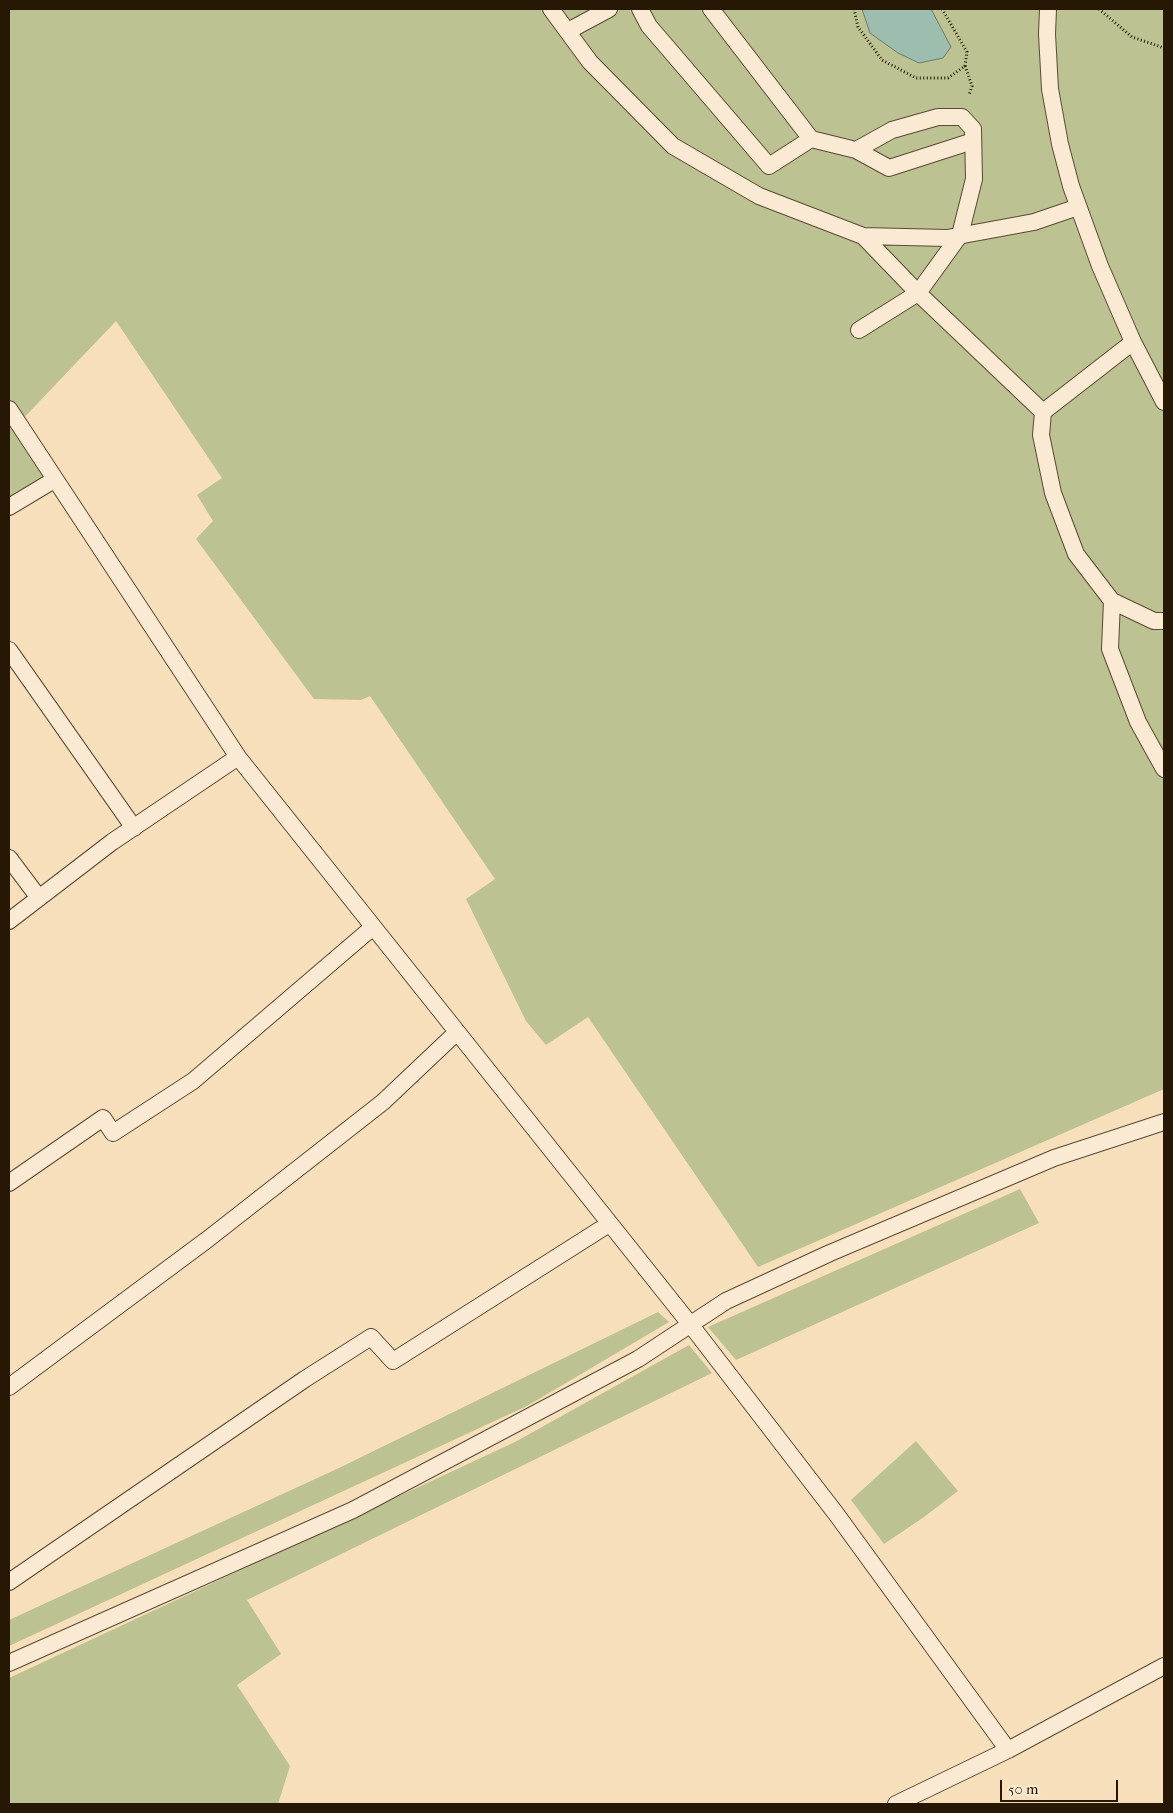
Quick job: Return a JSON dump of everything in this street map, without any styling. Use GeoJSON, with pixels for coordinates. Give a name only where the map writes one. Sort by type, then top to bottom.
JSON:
{"type":"FeatureCollection","features":[{"type":"Feature","properties":{"kind":"street"},"geometry":{"type":"LineString","coordinates":[[550,9],[590,62],[672,146],[759,196],[863,236],[947,238],[1034,222],[1078,207]]}},
{"type":"Feature","properties":{"kind":"street"},"geometry":{"type":"LineString","coordinates":[[568,31],[609,9]]}},
{"type":"Feature","properties":{"kind":"street"},"geometry":{"type":"LineString","coordinates":[[640,9],[649,26],[769,166],[811,138]]}},
{"type":"Feature","properties":{"kind":"street"},"geometry":{"type":"LineString","coordinates":[[711,9],[811,138],[856,150],[889,168],[973,141]]}},
{"type":"Feature","properties":{"kind":"street"},"geometry":{"type":"LineString","coordinates":[[1048,9],[1046,34],[1050,89],[1070,186],[1100,266],[1133,342],[1164,402]]}},
{"type":"Feature","properties":{"kind":"street"},"geometry":{"type":"LineString","coordinates":[[856,150],[892,130],[938,117],[962,117],[973,129],[974,179],[960,235],[918,293],[859,330]]}},
{"type":"Feature","properties":{"kind":"street"},"geometry":{"type":"LineString","coordinates":[[863,236],[918,293],[1043,412]]}},
{"type":"Feature","properties":{"kind":"street"},"geometry":{"type":"LineString","coordinates":[[1133,342],[1043,412],[1041,435],[1053,493],[1076,554],[1112,601],[1154,621],[1164,621]]}},
{"type":"Feature","properties":{"kind":"street"},"geometry":{"type":"LineString","coordinates":[[9,409],[238,757],[690,1324],[837,1515],[1008,1750]]}},
{"type":"Feature","properties":{"kind":"street"},"geometry":{"type":"LineString","coordinates":[[9,507],[54,480]]}},
{"type":"Feature","properties":{"kind":"street"},"geometry":{"type":"LineString","coordinates":[[1112,601],[1110,649],[1138,722],[1163,764]]}},
{"type":"Feature","properties":{"kind":"street"},"geometry":{"type":"LineString","coordinates":[[9,650],[134,828]]}},
{"type":"Feature","properties":{"kind":"street"},"geometry":{"type":"LineString","coordinates":[[9,922],[134,828],[238,757]]}},
{"type":"Feature","properties":{"kind":"street"},"geometry":{"type":"LineString","coordinates":[[9,858],[39,898]]}},
{"type":"Feature","properties":{"kind":"street"},"geometry":{"type":"LineString","coordinates":[[9,1183],[103,1118],[113,1133],[193,1081],[373,927]]}},
{"type":"Feature","properties":{"kind":"street"},"geometry":{"type":"LineString","coordinates":[[9,1388],[208,1239],[375,1108],[457,1032]]}},
{"type":"Feature","properties":{"kind":"street"},"geometry":{"type":"LineString","coordinates":[[9,1663],[353,1510],[638,1359],[726,1301],[830,1253],[1054,1158],[1164,1122]]}},
{"type":"Feature","properties":{"kind":"street"},"geometry":{"type":"LineString","coordinates":[[9,1582],[305,1379],[371,1337],[393,1361],[609,1224]]}},
{"type":"Feature","properties":{"kind":"street"},"geometry":{"type":"LineString","coordinates":[[896,1804],[1008,1750],[1164,1666]]}},
{"type":"Feature","properties":{"kind":"path"},"geometry":{"type":"LineString","coordinates":[[854,9],[858,27],[882,60],[916,78],[948,78],[965,66]]}},
{"type":"Feature","properties":{"kind":"path"},"geometry":{"type":"LineString","coordinates":[[942,9],[967,52],[965,66],[972,86],[969,95]]}},
{"type":"Feature","properties":{"kind":"path"},"geometry":{"type":"LineString","coordinates":[[1099,9],[1132,37],[1164,48]]}},
{"type":"Feature","properties":{"kind":"green space"},"geometry":{"type":"Polygon","coordinates":[[[9,9],[1164,9],[1164,1089],[758,1267],[588,1017],[546,1045],[526,1021],[466,899],[495,879],[370,696],[361,700],[314,699],[196,539],[213,521],[197,495],[222,478],[116,321],[17,425],[49,475],[9,498],[9,9]]]}},
{"type":"Feature","properties":{"kind":"green space"},"geometry":{"type":"Polygon","coordinates":[[[1020,1189],[1039,1223],[736,1360],[708,1327],[1020,1189]]]}},
{"type":"Feature","properties":{"kind":"green space"},"geometry":{"type":"Polygon","coordinates":[[[658,1312],[669,1322],[527,1406],[9,1646],[9,1620],[339,1468],[658,1312]]]}},
{"type":"Feature","properties":{"kind":"green space"},"geometry":{"type":"Polygon","coordinates":[[[689,1345],[712,1373],[247,1600],[281,1654],[237,1685],[290,1766],[278,1804],[9,1804],[9,1678],[515,1442],[689,1345]]]}},
{"type":"Feature","properties":{"kind":"green space"},"geometry":{"type":"Polygon","coordinates":[[[916,1441],[958,1491],[884,1544],[851,1500],[916,1441]]]}},
{"type":"Feature","properties":{"kind":"shaded area"},"geometry":{"type":"Polygon","coordinates":[[[862,9],[931,9],[951,47],[943,58],[919,63],[898,53],[870,33],[862,9]]]}}]}
